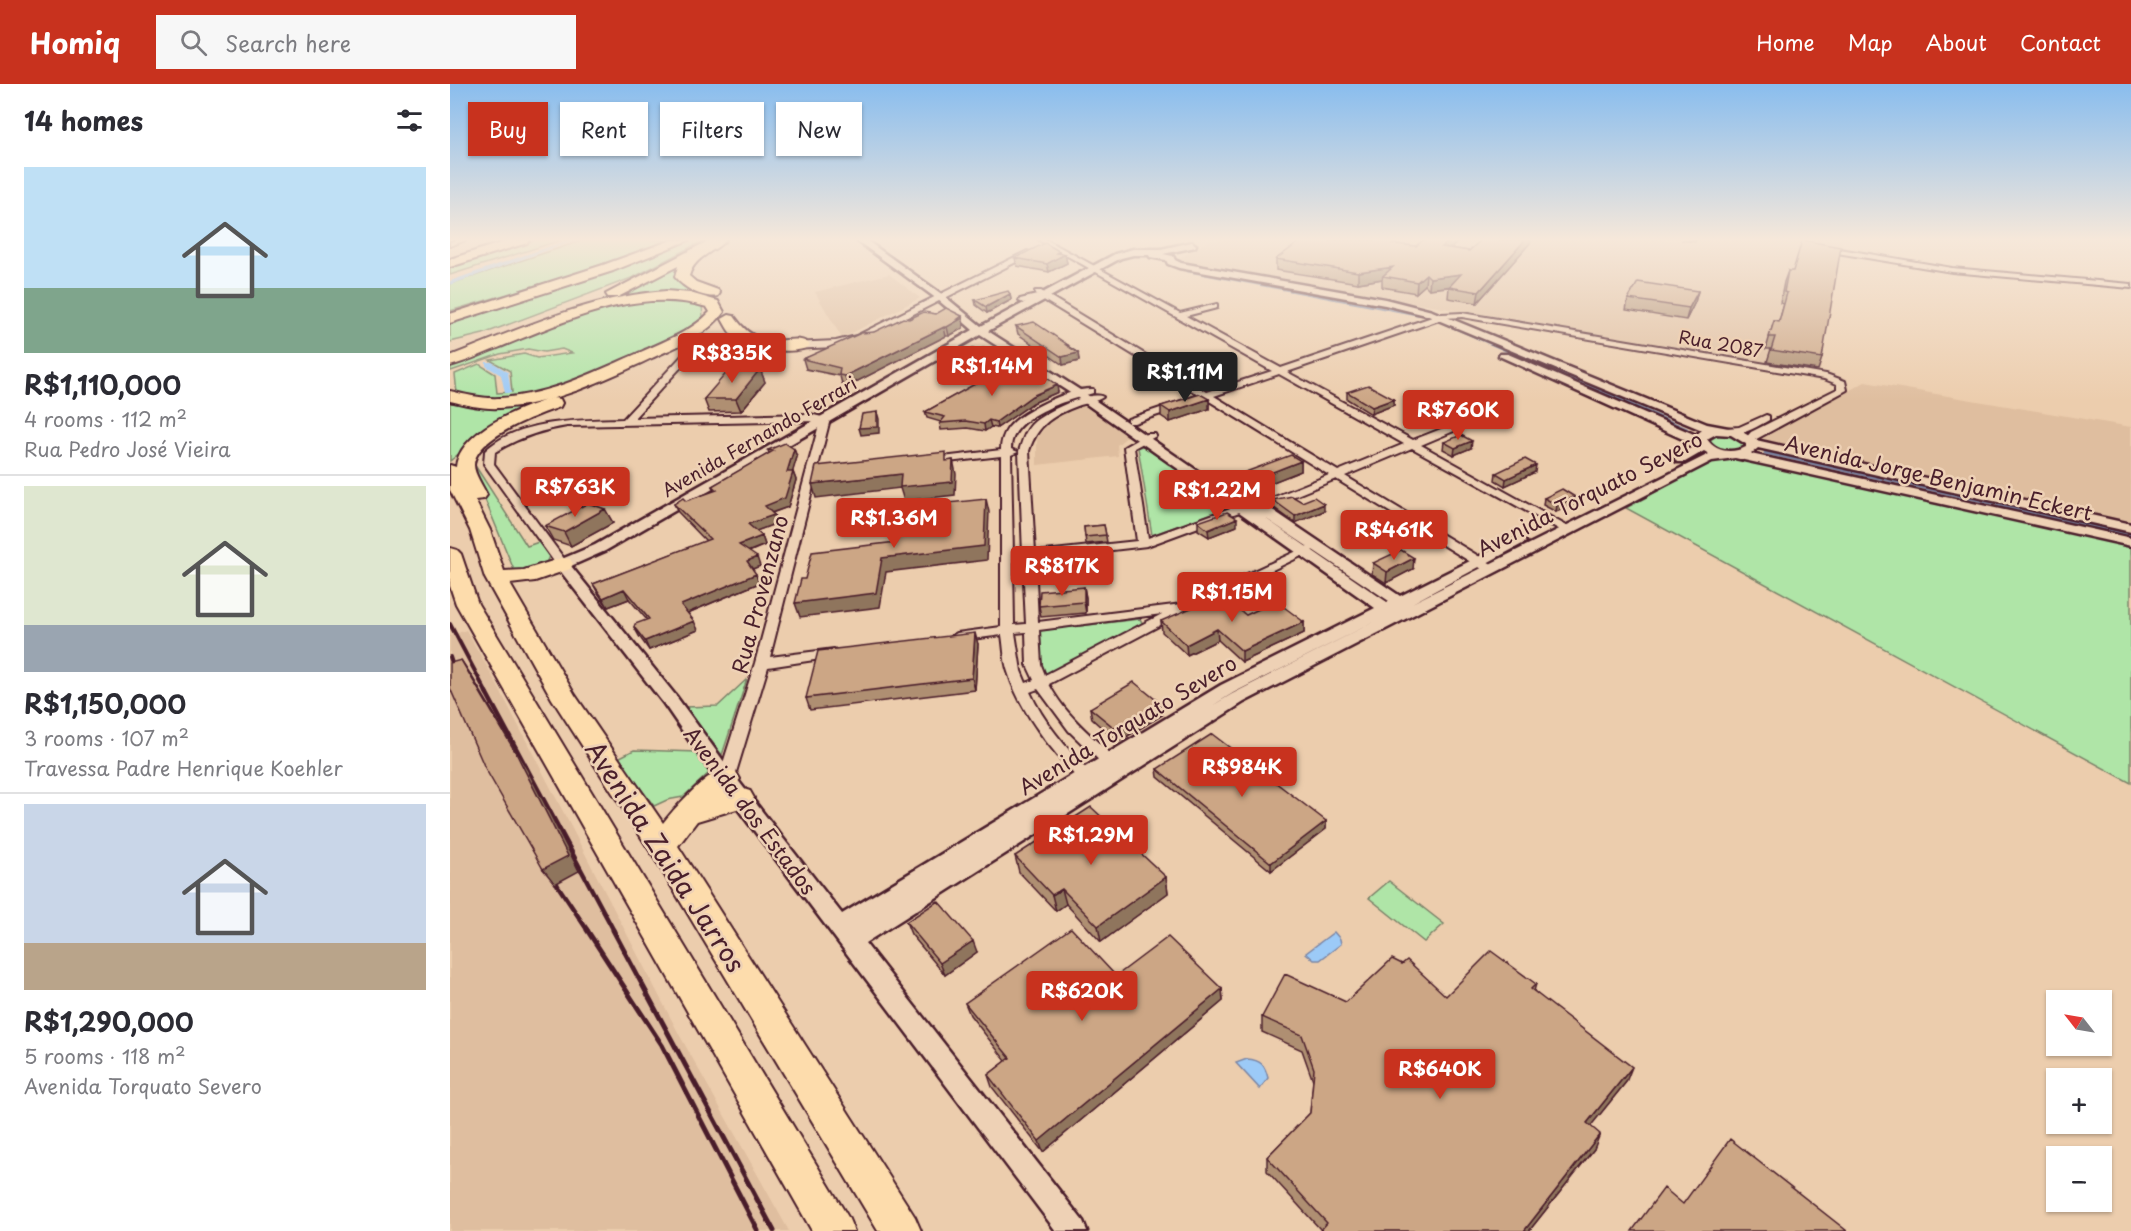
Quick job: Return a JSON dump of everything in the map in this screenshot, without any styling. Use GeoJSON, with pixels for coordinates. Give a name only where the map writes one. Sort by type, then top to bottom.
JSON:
{"type":"FeatureCollection","features":[{"type":"Feature","properties":{"kind":"highway"},"geometry":{"type":"LineString","coordinates":[[450,319],[529,294]]}},
{"type":"Feature","properties":{"kind":"highway"},"geometry":{"type":"LineString","coordinates":[[528,331],[614,294]]}},
{"type":"Feature","properties":{"kind":"highway"},"geometry":{"type":"LineString","coordinates":[[705,294],[729,308],[738,336],[747,341],[802,345]]}},
{"type":"Feature","properties":{"kind":"highway"},"geometry":{"type":"LineString","coordinates":[[453,355],[488,338],[609,296]]}},
{"type":"Feature","properties":{"kind":"highway"},"geometry":{"type":"LineString","coordinates":[[450,396],[482,402],[515,400],[556,393],[593,380],[693,333],[709,323],[717,312],[713,304],[699,298],[659,296],[603,305],[453,355]]}},
{"type":"Feature","properties":{"kind":"highway"},"geometry":{"type":"LineString","coordinates":[[480,530],[480,503],[465,466],[468,454],[479,441],[509,422],[703,337],[729,308]]}},
{"type":"Feature","properties":{"kind":"highway","name":"Avenida Zaida Jarros"},"geometry":{"type":"LineString","coordinates":[[450,471],[480,530],[496,579],[566,699],[662,846],[901,1231]]}},
{"type":"Feature","properties":{"kind":"highway","name":"Avenida Zaida Jarros"},"geometry":{"type":"LineString","coordinates":[[450,554],[467,604],[834,1231]]}},
{"type":"Feature","properties":{"kind":"highway"},"geometry":{"type":"LineString","coordinates":[[496,579],[526,576],[562,564]]}},
{"type":"Feature","properties":{"kind":"highway"},"geometry":{"type":"LineString","coordinates":[[450,575],[467,604]]}},
{"type":"Feature","properties":{"kind":"highway"},"geometry":{"type":"LineString","coordinates":[[662,846],[688,812],[733,788]]}},
{"type":"Feature","properties":{"kind":"street"},"geometry":{"type":"LineString","coordinates":[[626,421],[693,349],[836,344],[859,338],[948,294]]}},
{"type":"Feature","properties":{"kind":"street"},"geometry":{"type":"LineString","coordinates":[[1041,294],[1485,565]]}},
{"type":"Feature","properties":{"kind":"street","name":"Avenida Fernando Ferrari"},"geometry":{"type":"LineString","coordinates":[[982,326],[1023,301],[1041,294]]}},
{"type":"Feature","properties":{"kind":"street","name":"Avenida Fernando Ferrari"},"geometry":{"type":"LineString","coordinates":[[562,564],[588,543],[810,417],[875,386],[1041,294]]}},
{"type":"Feature","properties":{"kind":"street"},"geometry":{"type":"LineString","coordinates":[[1137,294],[1562,526]]}},
{"type":"Feature","properties":{"kind":"street"},"geometry":{"type":"LineString","coordinates":[[1294,294],[1380,309],[1425,322],[1702,443]]}},
{"type":"Feature","properties":{"kind":"street"},"geometry":{"type":"LineString","coordinates":[[1338,294],[1385,302],[1442,317],[1703,427],[1721,431]]}},
{"type":"Feature","properties":{"kind":"street"},"geometry":{"type":"LineString","coordinates":[[945,295],[982,326],[1131,421],[1146,437],[1259,507],[1310,548],[1399,609]]}},
{"type":"Feature","properties":{"kind":"street"},"geometry":{"type":"LineString","coordinates":[[1178,316],[1215,306]]}},
{"type":"Feature","properties":{"kind":"street","name":"Rua 2087"},"geometry":{"type":"LineString","coordinates":[[1442,317],[1462,315],[1494,320],[1835,379],[1842,383],[1842,390],[1755,434],[1751,441]]}},
{"type":"Feature","properties":{"kind":"street"},"geometry":{"type":"LineString","coordinates":[[1131,421],[1442,317]]}},
{"type":"Feature","properties":{"kind":"street"},"geometry":{"type":"LineString","coordinates":[[1472,331],[1475,324],[1494,320]]}},
{"type":"Feature","properties":{"kind":"street","name":"Avenida Torquato Severo"},"geometry":{"type":"LineString","coordinates":[[1562,526],[1696,452],[1702,443],[1703,434],[1747,428],[1828,387],[1829,383],[1825,380],[1800,373]]}},
{"type":"Feature","properties":{"kind":"street","name":"Avenida Fernando Ferrari"},"geometry":{"type":"LineString","coordinates":[[562,564],[600,548],[825,419],[875,386]]}},
{"type":"Feature","properties":{"kind":"street"},"geometry":{"type":"LineString","coordinates":[[1089,396],[1048,416],[1032,428],[1026,438],[1024,451],[1034,665],[1040,683],[1074,727],[1115,767]]}},
{"type":"Feature","properties":{"kind":"street"},"geometry":{"type":"LineString","coordinates":[[1090,782],[1052,740],[1028,704],[1014,671],[1008,631],[1006,453],[1007,438],[1017,425],[1036,411],[1055,402],[1089,396],[1240,508],[1310,548]]}},
{"type":"Feature","properties":{"kind":"street"},"geometry":{"type":"LineString","coordinates":[[626,421],[810,417],[825,419]]}},
{"type":"Feature","properties":{"kind":"street","name":"Rua Provenzano"},"geometry":{"type":"LineString","coordinates":[[733,788],[762,663],[818,474],[825,419]]}},
{"type":"Feature","properties":{"kind":"street","name":"Avenida dos Estados"},"geometry":{"type":"LineString","coordinates":[[626,421],[545,426],[511,437],[490,451],[489,464],[562,564],[670,700],[733,788],[1073,1231]]}},
{"type":"Feature","properties":{"kind":"street"},"geometry":{"type":"LineString","coordinates":[[1007,560],[1143,544],[1240,508],[1259,507],[1450,429]]}},
{"type":"Feature","properties":{"kind":"street","name":"Avenida Jorge Benjamin Eckert"},"geometry":{"type":"LineString","coordinates":[[1721,431],[1751,441],[2131,528]]}},
{"type":"Feature","properties":{"kind":"street"},"geometry":{"type":"LineString","coordinates":[[1143,544],[1129,447],[1146,437]]}},
{"type":"Feature","properties":{"kind":"street"},"geometry":{"type":"LineString","coordinates":[[1732,454],[1749,452],[1752,449],[1751,441]]}},
{"type":"Feature","properties":{"kind":"street","name":"Avenida Jorge Benjamin Eckert"},"geometry":{"type":"LineString","coordinates":[[1702,443],[1713,451],[2131,542]]}},
{"type":"Feature","properties":{"kind":"street"},"geometry":{"type":"LineString","coordinates":[[915,463],[1024,451]]}},
{"type":"Feature","properties":{"kind":"street","name":"Avenida Torquato Severo"},"geometry":{"type":"LineString","coordinates":[[845,934],[1090,782],[1312,653],[1562,526],[1708,458],[1732,454]]}},
{"type":"Feature","properties":{"kind":"street"},"geometry":{"type":"LineString","coordinates":[[1022,690],[1040,683],[1185,607],[1310,548]]}},
{"type":"Feature","properties":{"kind":"street"},"geometry":{"type":"LineString","coordinates":[[938,640],[1185,607]]}},
{"type":"Feature","properties":{"kind":"street"},"geometry":{"type":"LineString","coordinates":[[762,663],[844,652]]}},
{"type":"Feature","properties":{"kind":"shaded area"},"geometry":{"type":"Polygon","coordinates":[[[816,294],[914,294],[920,298],[842,338],[816,294]]]}},
{"type":"Feature","properties":{"kind":"shaded area"},"geometry":{"type":"Polygon","coordinates":[[[1357,294],[1833,294],[1820,372],[1357,294]]]}},
{"type":"Feature","properties":{"kind":"shaded area"},"geometry":{"type":"Polygon","coordinates":[[[1865,382],[2131,427],[2131,522],[1767,441],[1763,437],[1865,382]]]}},
{"type":"Feature","properties":{"kind":"shaded area"},"geometry":{"type":"Polygon","coordinates":[[[1083,405],[1128,436],[1117,445],[1118,456],[1037,465],[1037,439],[1051,418],[1083,405]]]}},
{"type":"Feature","properties":{"kind":"shaded area"},"geometry":{"type":"Polygon","coordinates":[[[466,630],[493,677],[680,1036],[789,1231],[450,1231],[450,636],[466,630]]]}},
{"type":"Feature","properties":{"kind":"green space"},"geometry":{"type":"Polygon","coordinates":[[[450,294],[508,294],[450,311],[450,294]]]}},
{"type":"Feature","properties":{"kind":"green space"},"geometry":{"type":"Polygon","coordinates":[[[535,294],[590,294],[483,334],[450,342],[450,322],[535,294]]]}},
{"type":"Feature","properties":{"kind":"green space"},"geometry":{"type":"Polygon","coordinates":[[[618,294],[703,294],[712,297],[677,294],[594,304],[618,294]]]}},
{"type":"Feature","properties":{"kind":"green space"},"geometry":{"type":"Polygon","coordinates":[[[680,298],[702,306],[703,317],[677,336],[553,390],[519,397],[491,398],[457,394],[455,374],[479,364],[495,374],[497,393],[512,392],[510,371],[490,360],[524,354],[537,358],[572,353],[562,349],[544,352],[528,349],[500,354],[451,371],[450,363],[601,308],[633,300],[680,298]]]}},
{"type":"Feature","properties":{"kind":"green space"},"geometry":{"type":"Polygon","coordinates":[[[585,386],[498,427],[482,436],[450,461],[450,403],[475,405],[585,386]]]}},
{"type":"Feature","properties":{"kind":"green space"},"geometry":{"type":"Polygon","coordinates":[[[1718,435],[1737,438],[1744,446],[1731,451],[1717,447],[1710,440],[1718,435]]]}},
{"type":"Feature","properties":{"kind":"green space"},"geometry":{"type":"Polygon","coordinates":[[[1143,446],[1230,507],[1152,535],[1138,447],[1143,446]]]}},
{"type":"Feature","properties":{"kind":"green space"},"geometry":{"type":"Polygon","coordinates":[[[1733,457],[2131,547],[2131,783],[1626,508],[1718,458],[1733,457]]]}},
{"type":"Feature","properties":{"kind":"green space"},"geometry":{"type":"Polygon","coordinates":[[[476,467],[527,546],[539,542],[549,556],[540,568],[525,572],[514,570],[472,468],[476,467]]]}},
{"type":"Feature","properties":{"kind":"green space"},"geometry":{"type":"Polygon","coordinates":[[[1140,619],[1143,624],[1040,677],[1036,631],[1140,619]]]}},
{"type":"Feature","properties":{"kind":"green space"},"geometry":{"type":"Polygon","coordinates":[[[747,679],[722,755],[685,707],[718,706],[747,679]]]}},
{"type":"Feature","properties":{"kind":"green space"},"geometry":{"type":"Polygon","coordinates":[[[634,750],[699,752],[711,771],[683,797],[667,800],[654,806],[618,758],[634,750]]]}},
{"type":"Feature","properties":{"kind":"green space"},"geometry":{"type":"Polygon","coordinates":[[[1389,881],[1444,924],[1424,942],[1369,898],[1389,881]]]}},
{"type":"Feature","properties":{"kind":"water"},"geometry":{"type":"Polygon","coordinates":[[[1334,932],[1341,944],[1320,960],[1314,960],[1306,953],[1334,932]]]}},
{"type":"Feature","properties":{"kind":"water"},"geometry":{"type":"Polygon","coordinates":[[[1247,1059],[1259,1062],[1265,1070],[1268,1078],[1260,1089],[1236,1063],[1247,1059]]]}},
{"type":"Feature","properties":{"kind":"building"},"geometry":{"type":"Polygon","coordinates":[[[999,294],[1010,294],[986,307],[975,300],[999,294]]]}},
{"type":"Feature","properties":{"kind":"building"},"geometry":{"type":"Polygon","coordinates":[[[1631,294],[1697,294],[1689,308],[1628,299],[1631,294]]]}},
{"type":"Feature","properties":{"kind":"building"},"geometry":{"type":"Polygon","coordinates":[[[1787,294],[1833,294],[1822,358],[1771,350],[1775,337],[1769,337],[1774,321],[1779,322],[1787,294]]]}},
{"type":"Feature","properties":{"kind":"building"},"geometry":{"type":"Polygon","coordinates":[[[946,308],[962,316],[958,319],[961,319],[845,376],[839,375],[840,368],[803,359],[861,333],[874,332],[903,318],[909,319],[924,312],[936,314],[946,308]]]}},
{"type":"Feature","properties":{"kind":"building"},"geometry":{"type":"Polygon","coordinates":[[[1034,322],[1078,353],[1062,357],[1016,326],[1034,322]]]}},
{"type":"Feature","properties":{"kind":"building"},"geometry":{"type":"Polygon","coordinates":[[[973,348],[990,350],[1010,356],[1006,358],[1010,359],[996,368],[954,359],[973,348]]]}},
{"type":"Feature","properties":{"kind":"building"},"geometry":{"type":"Polygon","coordinates":[[[1007,366],[1036,376],[1041,374],[1057,385],[1032,396],[996,422],[989,420],[984,424],[966,421],[940,423],[945,417],[925,412],[1007,366]]]}},
{"type":"Feature","properties":{"kind":"building"},"geometry":{"type":"Polygon","coordinates":[[[760,369],[736,399],[704,399],[729,370],[760,369]]]}},
{"type":"Feature","properties":{"kind":"building"},"geometry":{"type":"Polygon","coordinates":[[[1368,385],[1394,399],[1372,407],[1347,392],[1368,385]]]}},
{"type":"Feature","properties":{"kind":"building"},"geometry":{"type":"Polygon","coordinates":[[[1200,394],[1209,399],[1170,412],[1161,406],[1200,394]]]}},
{"type":"Feature","properties":{"kind":"building"},"geometry":{"type":"Polygon","coordinates":[[[877,412],[877,427],[859,428],[862,414],[877,412]]]}},
{"type":"Feature","properties":{"kind":"building"},"geometry":{"type":"Polygon","coordinates":[[[1461,435],[1472,441],[1455,448],[1444,442],[1461,435]]]}},
{"type":"Feature","properties":{"kind":"building"},"geometry":{"type":"Polygon","coordinates":[[[785,443],[794,449],[787,472],[793,472],[785,498],[765,506],[774,515],[748,524],[762,536],[739,545],[757,557],[747,561],[756,574],[681,605],[694,621],[645,641],[634,627],[635,624],[649,619],[624,589],[603,598],[593,584],[710,539],[674,504],[683,498],[686,501],[717,490],[712,486],[773,451],[768,450],[785,443]]]}},
{"type":"Feature","properties":{"kind":"building"},"geometry":{"type":"Polygon","coordinates":[[[946,452],[946,461],[953,460],[952,482],[900,487],[901,474],[812,484],[816,466],[946,452]]]}},
{"type":"Feature","properties":{"kind":"building"},"geometry":{"type":"Polygon","coordinates":[[[1291,455],[1301,461],[1252,480],[1243,473],[1291,455]]]}},
{"type":"Feature","properties":{"kind":"building"},"geometry":{"type":"Polygon","coordinates":[[[1525,459],[1536,465],[1506,479],[1496,473],[1525,459]]]}},
{"type":"Feature","properties":{"kind":"building"},"geometry":{"type":"Polygon","coordinates":[[[1562,489],[1575,497],[1557,505],[1544,498],[1562,489]]]}},
{"type":"Feature","properties":{"kind":"building"},"geometry":{"type":"Polygon","coordinates":[[[1292,496],[1302,502],[1314,497],[1324,504],[1295,516],[1273,500],[1292,496]]]}},
{"type":"Feature","properties":{"kind":"building"},"geometry":{"type":"Polygon","coordinates":[[[986,499],[984,546],[882,558],[876,593],[795,603],[801,579],[805,579],[812,552],[896,542],[900,508],[986,499]]]}},
{"type":"Feature","properties":{"kind":"building"},"geometry":{"type":"Polygon","coordinates":[[[588,503],[605,509],[564,532],[545,526],[588,503]]]}},
{"type":"Feature","properties":{"kind":"building"},"geometry":{"type":"Polygon","coordinates":[[[1227,512],[1237,518],[1208,530],[1198,522],[1227,512]]]}},
{"type":"Feature","properties":{"kind":"building"},"geometry":{"type":"Polygon","coordinates":[[[1104,525],[1106,535],[1085,537],[1084,527],[1104,525]]]}},
{"type":"Feature","properties":{"kind":"building"},"geometry":{"type":"Polygon","coordinates":[[[1401,550],[1414,558],[1387,572],[1373,563],[1401,550]]]}},
{"type":"Feature","properties":{"kind":"building"},"geometry":{"type":"Polygon","coordinates":[[[1084,587],[1084,602],[1039,606],[1040,591],[1084,587]]]}},
{"type":"Feature","properties":{"kind":"building"},"geometry":{"type":"Polygon","coordinates":[[[1221,595],[1246,615],[1276,601],[1304,622],[1242,651],[1217,629],[1186,645],[1161,621],[1221,595]]]}},
{"type":"Feature","properties":{"kind":"building"},"geometry":{"type":"Polygon","coordinates":[[[975,633],[972,678],[806,698],[818,651],[975,633]]]}},
{"type":"Feature","properties":{"kind":"building"},"geometry":{"type":"Polygon","coordinates":[[[461,660],[516,753],[568,856],[543,869],[485,768],[450,688],[450,663],[461,660]]]}},
{"type":"Feature","properties":{"kind":"building"},"geometry":{"type":"Polygon","coordinates":[[[1134,682],[1161,704],[1117,730],[1090,708],[1134,682]]]}},
{"type":"Feature","properties":{"kind":"building"},"geometry":{"type":"Polygon","coordinates":[[[1212,734],[1326,821],[1271,863],[1157,769],[1212,734]]]}},
{"type":"Feature","properties":{"kind":"building"},"geometry":{"type":"Polygon","coordinates":[[[1091,807],[1166,877],[1098,926],[1062,889],[1052,895],[1015,856],[1091,807]]]}},
{"type":"Feature","properties":{"kind":"building"},"geometry":{"type":"Polygon","coordinates":[[[938,901],[973,941],[940,963],[906,922],[938,901]]]}},
{"type":"Feature","properties":{"kind":"building"},"geometry":{"type":"Polygon","coordinates":[[[1071,928],[1116,976],[1168,937],[1222,989],[1039,1141],[988,1075],[1010,1058],[965,1003],[1071,928]]]}},
{"type":"Feature","properties":{"kind":"building"},"geometry":{"type":"Polygon","coordinates":[[[1491,951],[1536,984],[1531,989],[1632,1067],[1587,1123],[1600,1134],[1524,1231],[1320,1231],[1327,1223],[1267,1157],[1310,1113],[1314,1069],[1302,1035],[1262,1017],[1285,974],[1346,1002],[1392,959],[1402,964],[1407,960],[1446,996],[1491,951]]]}},
{"type":"Feature","properties":{"kind":"building"},"geometry":{"type":"Polygon","coordinates":[[[1730,1139],[1847,1231],[1632,1231],[1664,1188],[1683,1204],[1730,1139]]]}},
{"type":"Feature","properties":{"kind":"waterway"},"geometry":{"type":"LineString","coordinates":[[1305,294],[1419,315]]}},
{"type":"Feature","properties":{"kind":"waterway"},"geometry":{"type":"LineString","coordinates":[[1445,324],[1523,358]]}},
{"type":"Feature","properties":{"kind":"waterway"},"geometry":{"type":"LineString","coordinates":[[1520,356],[1687,429]]}},
{"type":"Feature","properties":{"kind":"waterway"},"geometry":{"type":"LineString","coordinates":[[489,364],[505,374],[508,391]]}},
{"type":"Feature","properties":{"kind":"waterway"},"geometry":{"type":"LineString","coordinates":[[1765,453],[2005,506]]}},
{"type":"Feature","properties":{"kind":"waterway"},"geometry":{"type":"LineString","coordinates":[[1999,505],[2131,534]]}},
{"type":"Feature","properties":{"kind":"railway"},"geometry":{"type":"LineString","coordinates":[[450,624],[487,694]]}},
{"type":"Feature","properties":{"kind":"railway"},"geometry":{"type":"LineString","coordinates":[[450,657],[457,679]]}},
{"type":"Feature","properties":{"kind":"railway"},"geometry":{"type":"LineString","coordinates":[[486,692],[614,931]]}},
{"type":"Feature","properties":{"kind":"railway"},"geometry":{"type":"LineString","coordinates":[[549,867],[558,886],[588,931]]}},
{"type":"Feature","properties":{"kind":"railway"},"geometry":{"type":"LineString","coordinates":[[587,930],[662,1045],[758,1231]]}},
{"type":"Feature","properties":{"kind":"railway"},"geometry":{"type":"LineString","coordinates":[[613,930],[774,1231]]}}]}
